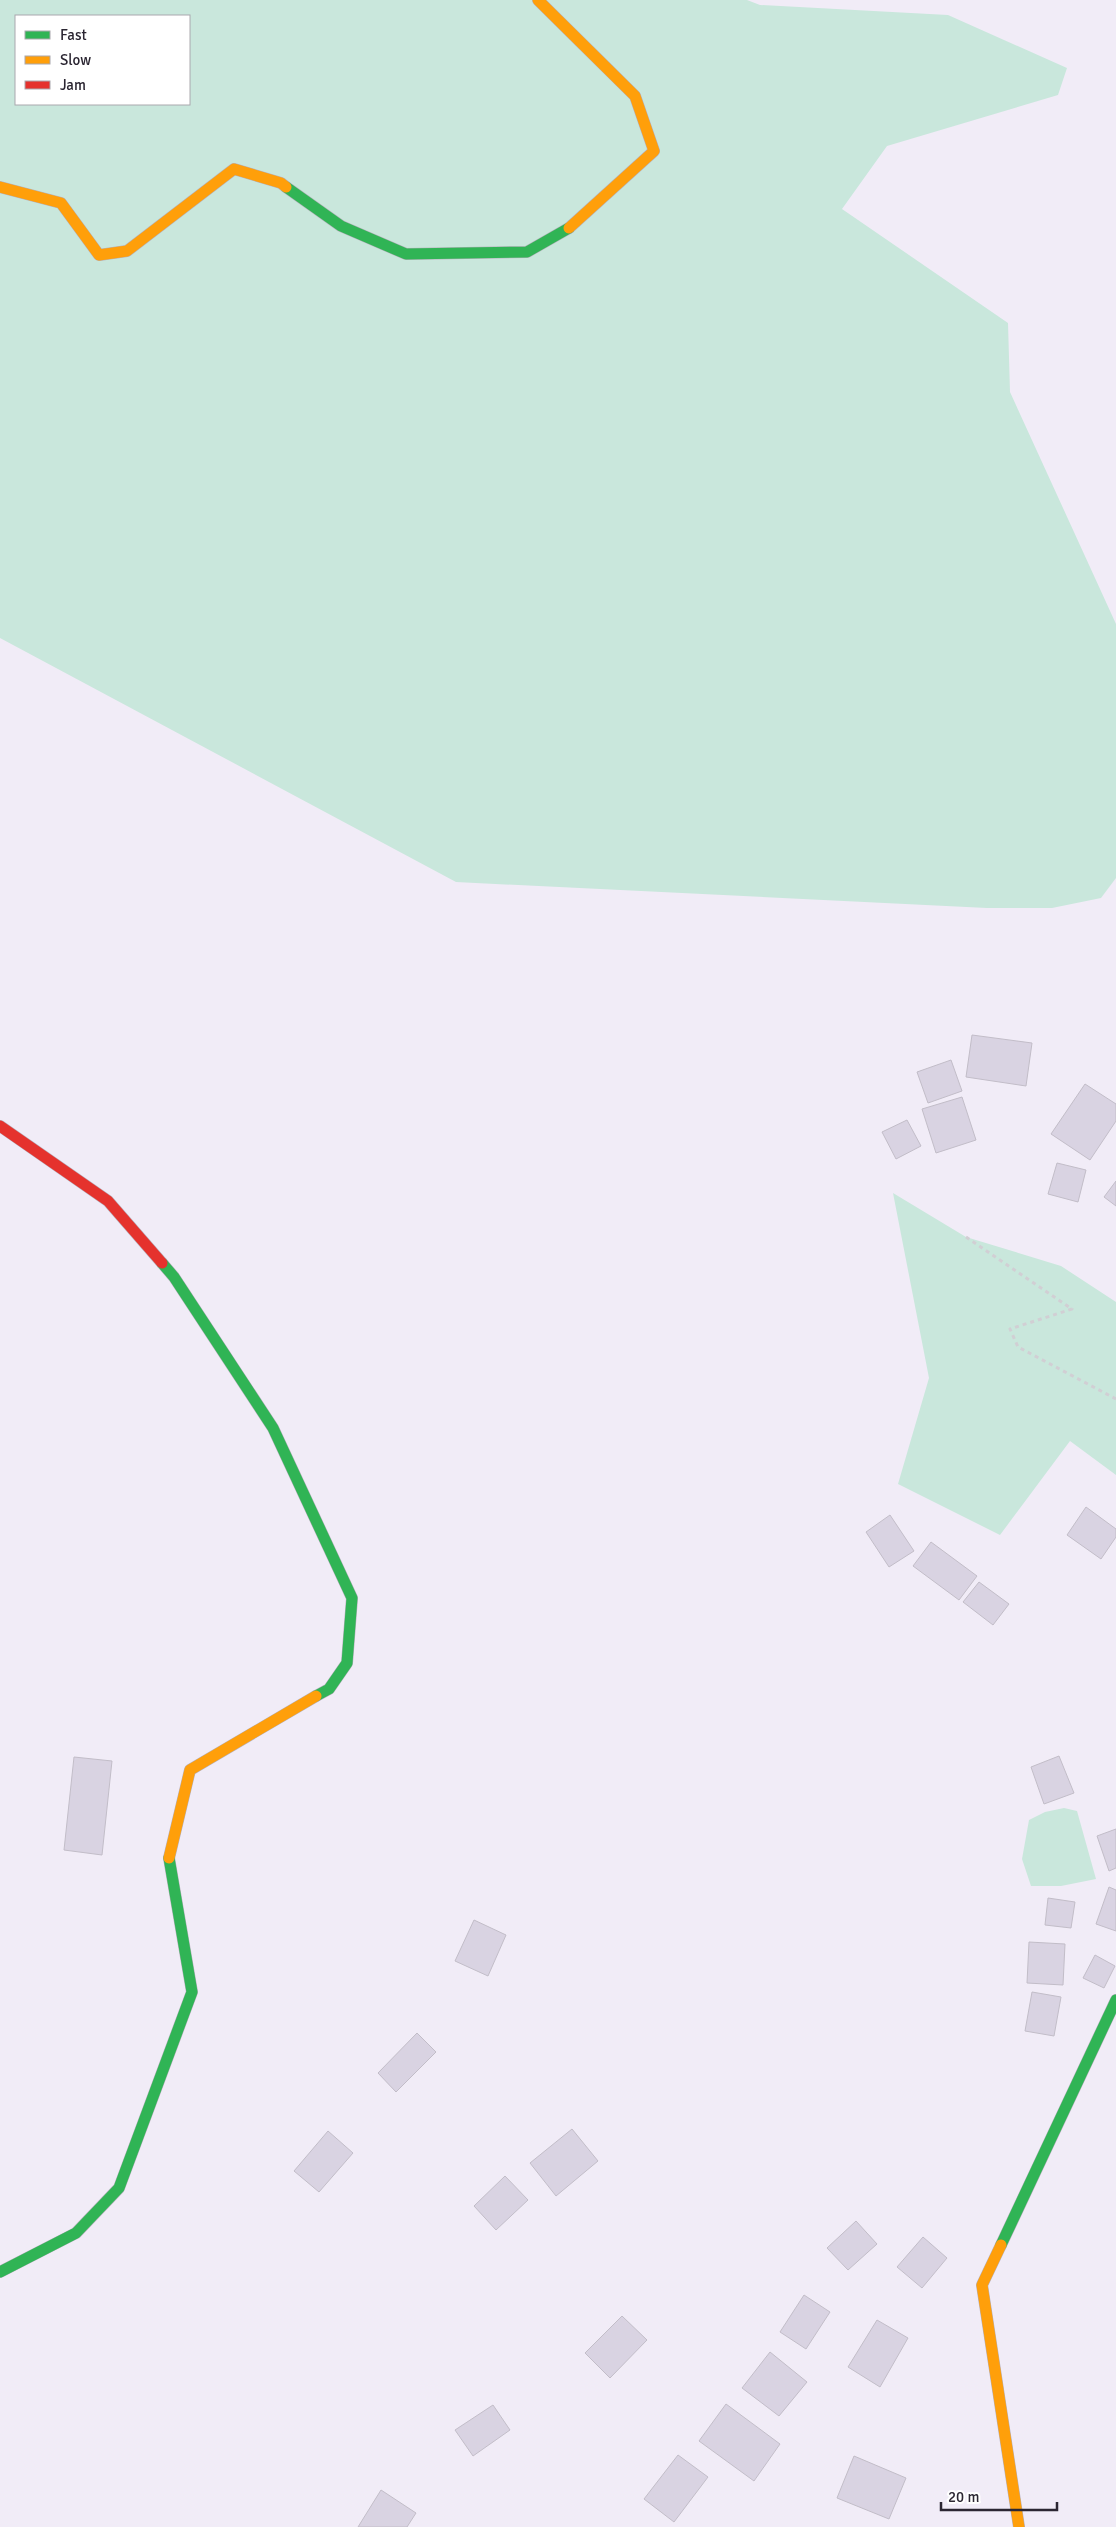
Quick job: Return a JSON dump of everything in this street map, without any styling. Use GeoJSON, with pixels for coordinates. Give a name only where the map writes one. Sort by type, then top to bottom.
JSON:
{"type":"FeatureCollection","features":[{"type":"Feature","properties":{"kind":"street"},"geometry":{"type":"LineString","coordinates":[[0,187],[61,203],[99,254],[127,250],[234,169],[281,183],[341,226],[406,254],[527,252],[569,228],[654,151],[635,96],[538,0]]}},
{"type":"Feature","properties":{"kind":"street"},"geometry":{"type":"LineString","coordinates":[[0,1126],[108,1201],[174,1277],[273,1428],[352,1598],[347,1663],[329,1689],[190,1770],[169,1856],[192,1992],[119,2188],[76,2233],[0,2272]]}},
{"type":"Feature","properties":{"kind":"street"},"geometry":{"type":"LineString","coordinates":[[1019,2527],[982,2285],[1116,2000]]}},
{"type":"Feature","properties":{"kind":"path"},"geometry":{"type":"LineString","coordinates":[[966,1237],[1072,1309],[1010,1329],[1018,1347],[1116,1399]]}},
{"type":"Feature","properties":{"kind":"green space"},"geometry":{"type":"Polygon","coordinates":[[[0,0],[747,0],[760,5],[948,15],[1067,68],[1058,95],[887,146],[842,209],[1008,323],[1010,392],[1116,624],[1116,878],[1101,898],[1052,908],[987,908],[456,882],[0,638],[0,0]]]}},
{"type":"Feature","properties":{"kind":"green space"},"geometry":{"type":"Polygon","coordinates":[[[893,1193],[966,1237],[1061,1266],[1116,1302],[1116,1475],[1070,1441],[1000,1535],[898,1484],[929,1378],[893,1193]]]}},
{"type":"Feature","properties":{"kind":"green space"},"geometry":{"type":"Polygon","coordinates":[[[1064,1808],[1077,1811],[1096,1879],[1061,1886],[1031,1886],[1022,1859],[1029,1820],[1045,1812],[1064,1808]]]}},
{"type":"Feature","properties":{"kind":"building"},"geometry":{"type":"Polygon","coordinates":[[[972,1035],[1032,1043],[1026,1086],[966,1077],[972,1035]]]}},
{"type":"Feature","properties":{"kind":"building"},"geometry":{"type":"Polygon","coordinates":[[[951,1060],[962,1091],[928,1103],[917,1072],[951,1060]]]}},
{"type":"Feature","properties":{"kind":"building"},"geometry":{"type":"Polygon","coordinates":[[[1085,1084],[1116,1104],[1116,1121],[1090,1160],[1051,1134],[1085,1084]]]}},
{"type":"Feature","properties":{"kind":"building"},"geometry":{"type":"Polygon","coordinates":[[[962,1097],[976,1140],[936,1153],[922,1109],[962,1097]]]}},
{"type":"Feature","properties":{"kind":"building"},"geometry":{"type":"Polygon","coordinates":[[[907,1120],[921,1146],[896,1159],[882,1132],[907,1120]]]}},
{"type":"Feature","properties":{"kind":"building"},"geometry":{"type":"Polygon","coordinates":[[[1057,1163],[1086,1170],[1078,1202],[1048,1194],[1057,1163]]]}},
{"type":"Feature","properties":{"kind":"building"},"geometry":{"type":"Polygon","coordinates":[[[1116,1181],[1116,1206],[1104,1197],[1116,1181]]]}},
{"type":"Feature","properties":{"kind":"building"},"geometry":{"type":"Polygon","coordinates":[[[1086,1507],[1116,1529],[1116,1537],[1101,1559],[1067,1535],[1086,1507]]]}},
{"type":"Feature","properties":{"kind":"building"},"geometry":{"type":"Polygon","coordinates":[[[890,1515],[914,1551],[889,1567],[866,1532],[890,1515]]]}},
{"type":"Feature","properties":{"kind":"building"},"geometry":{"type":"Polygon","coordinates":[[[931,1542],[977,1576],[959,1600],[913,1566],[931,1542]]]}},
{"type":"Feature","properties":{"kind":"building"},"geometry":{"type":"Polygon","coordinates":[[[979,1582],[1009,1604],[993,1625],[963,1602],[979,1582]]]}},
{"type":"Feature","properties":{"kind":"building"},"geometry":{"type":"Polygon","coordinates":[[[1059,1756],[1074,1793],[1044,1804],[1031,1767],[1059,1756]]]}},
{"type":"Feature","properties":{"kind":"building"},"geometry":{"type":"Polygon","coordinates":[[[74,1757],[112,1761],[102,1855],[64,1850],[74,1757]]]}},
{"type":"Feature","properties":{"kind":"building"},"geometry":{"type":"Polygon","coordinates":[[[1116,1829],[1116,1868],[1109,1871],[1097,1836],[1116,1829]]]}},
{"type":"Feature","properties":{"kind":"building"},"geometry":{"type":"Polygon","coordinates":[[[1109,1887],[1116,1890],[1116,1931],[1096,1924],[1109,1887]]]}},
{"type":"Feature","properties":{"kind":"building"},"geometry":{"type":"Polygon","coordinates":[[[1048,1898],[1075,1902],[1071,1928],[1045,1925],[1048,1898]]]}},
{"type":"Feature","properties":{"kind":"building"},"geometry":{"type":"Polygon","coordinates":[[[474,1920],[506,1935],[488,1976],[455,1961],[474,1920]]]}},
{"type":"Feature","properties":{"kind":"building"},"geometry":{"type":"Polygon","coordinates":[[[1029,1942],[1065,1944],[1063,1985],[1027,1983],[1029,1942]]]}},
{"type":"Feature","properties":{"kind":"building"},"geometry":{"type":"Polygon","coordinates":[[[1095,1955],[1115,1966],[1104,1988],[1083,1978],[1095,1955]]]}},
{"type":"Feature","properties":{"kind":"building"},"geometry":{"type":"Polygon","coordinates":[[[1032,1992],[1061,1997],[1054,2036],[1025,2031],[1032,1992]]]}},
{"type":"Feature","properties":{"kind":"building"},"geometry":{"type":"Polygon","coordinates":[[[417,2033],[436,2052],[396,2092],[378,2073],[417,2033]]]}},
{"type":"Feature","properties":{"kind":"building"},"geometry":{"type":"Polygon","coordinates":[[[572,2129],[598,2161],[556,2196],[530,2163],[572,2129]]]}},
{"type":"Feature","properties":{"kind":"building"},"geometry":{"type":"Polygon","coordinates":[[[328,2131],[353,2153],[319,2192],[294,2171],[328,2131]]]}},
{"type":"Feature","properties":{"kind":"building"},"geometry":{"type":"Polygon","coordinates":[[[505,2176],[528,2200],[496,2230],[474,2206],[505,2176]]]}},
{"type":"Feature","properties":{"kind":"building"},"geometry":{"type":"Polygon","coordinates":[[[856,2221],[877,2244],[848,2270],[827,2248],[856,2221]]]}},
{"type":"Feature","properties":{"kind":"building"},"geometry":{"type":"Polygon","coordinates":[[[923,2237],[947,2258],[922,2288],[897,2267],[923,2237]]]}},
{"type":"Feature","properties":{"kind":"building"},"geometry":{"type":"Polygon","coordinates":[[[804,2295],[830,2312],[806,2349],[780,2332],[804,2295]]]}},
{"type":"Feature","properties":{"kind":"building"},"geometry":{"type":"Polygon","coordinates":[[[622,2316],[647,2340],[610,2378],[585,2353],[622,2316]]]}},
{"type":"Feature","properties":{"kind":"building"},"geometry":{"type":"Polygon","coordinates":[[[877,2320],[908,2338],[880,2387],[848,2367],[877,2320]]]}},
{"type":"Feature","properties":{"kind":"building"},"geometry":{"type":"Polygon","coordinates":[[[770,2352],[807,2382],[779,2416],[742,2388],[770,2352]]]}},
{"type":"Feature","properties":{"kind":"building"},"geometry":{"type":"Polygon","coordinates":[[[726,2404],[780,2444],[754,2481],[699,2441],[726,2404]]]}},
{"type":"Feature","properties":{"kind":"building"},"geometry":{"type":"Polygon","coordinates":[[[493,2405],[510,2430],[473,2456],[455,2430],[493,2405]]]}},
{"type":"Feature","properties":{"kind":"building"},"geometry":{"type":"Polygon","coordinates":[[[678,2455],[708,2477],[674,2522],[644,2499],[678,2455]]]}},
{"type":"Feature","properties":{"kind":"building"},"geometry":{"type":"Polygon","coordinates":[[[854,2456],[906,2478],[889,2519],[837,2498],[854,2456]]]}},
{"type":"Feature","properties":{"kind":"building"},"geometry":{"type":"Polygon","coordinates":[[[381,2490],[416,2513],[407,2527],[358,2527],[381,2490]]]}},
{"type":"Feature","properties":{"kind":"traffic: fast"},"geometry":{"type":"LineString","coordinates":[[286,187],[341,226],[406,254],[527,252],[569,228]]}},
{"type":"Feature","properties":{"kind":"traffic: fast"},"geometry":{"type":"LineString","coordinates":[[162,1263],[174,1277],[273,1428],[352,1598],[347,1663],[329,1689],[316,1696]]}},
{"type":"Feature","properties":{"kind":"traffic: fast"},"geometry":{"type":"LineString","coordinates":[[0,2272],[76,2233],[119,2188],[192,1992],[169,1858]]}},
{"type":"Feature","properties":{"kind":"traffic: fast"},"geometry":{"type":"LineString","coordinates":[[1001,2245],[1116,2000]]}},
{"type":"Feature","properties":{"kind":"traffic: slow"},"geometry":{"type":"LineString","coordinates":[[538,0],[635,96],[654,151],[569,228]]}},
{"type":"Feature","properties":{"kind":"traffic: slow"},"geometry":{"type":"LineString","coordinates":[[0,187],[61,203],[99,255],[127,251],[234,169],[281,183],[286,187]]}},
{"type":"Feature","properties":{"kind":"traffic: slow"},"geometry":{"type":"LineString","coordinates":[[169,1858],[190,1770],[316,1696]]}},
{"type":"Feature","properties":{"kind":"traffic: slow"},"geometry":{"type":"LineString","coordinates":[[1001,2245],[982,2285],[1019,2527]]}},
{"type":"Feature","properties":{"kind":"traffic: jam"},"geometry":{"type":"LineString","coordinates":[[0,1126],[108,1201],[162,1263]]}}]}
